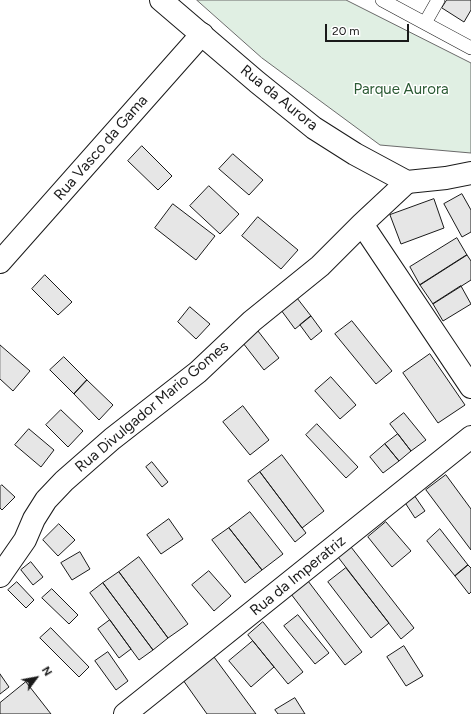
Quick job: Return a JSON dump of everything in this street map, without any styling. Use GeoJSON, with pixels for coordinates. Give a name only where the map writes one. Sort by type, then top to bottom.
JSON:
{"type":"FeatureCollection","features":[{"type":"Feature","properties":{"kind":"street","name":"Rua da Aurora"},"geometry":{"type":"LineString","coordinates":[[161,0],[257,82],[314,128],[355,154],[406,182]]}},
{"type":"Feature","properties":{"kind":"street","name":"Rua Vasco da Gama"},"geometry":{"type":"LineString","coordinates":[[0,262],[202,34]]}},
{"type":"Feature","properties":{"kind":"street"},"geometry":{"type":"LineString","coordinates":[[471,174],[406,182],[362,224],[471,387]]}},
{"type":"Feature","properties":{"kind":"street","name":"Rua Divulgador Mario Gomes"},"geometry":{"type":"LineString","coordinates":[[0,576],[25,540],[34,520],[46,500],[64,481],[112,439],[198,372],[252,321],[320,266],[362,224]]}},
{"type":"Feature","properties":{"kind":"street","name":"Rua da Imperatriz"},"geometry":{"type":"LineString","coordinates":[[126,714],[471,437]]}},
{"type":"Feature","properties":{"kind":"lane"},"geometry":{"type":"LineString","coordinates":[[382,0],[471,48]]}},
{"type":"Feature","properties":{"kind":"lane"},"geometry":{"type":"LineString","coordinates":[[425,23],[438,0]]}},
{"type":"Feature","properties":{"kind":"green space","name":"Parque Aurora"},"geometry":{"type":"Polygon","coordinates":[[[197,0],[346,0],[471,63],[471,153],[380,145],[262,58],[197,0]]]}},
{"type":"Feature","properties":{"kind":"building"},"geometry":{"type":"Polygon","coordinates":[[[447,0],[471,0],[471,10],[464,22],[442,8],[447,0]]]}},
{"type":"Feature","properties":{"kind":"building"},"geometry":{"type":"Polygon","coordinates":[[[142,146],[172,176],[158,190],[128,161],[142,146]]]}},
{"type":"Feature","properties":{"kind":"building"},"geometry":{"type":"Polygon","coordinates":[[[233,154],[263,180],[249,195],[219,169],[233,154]]]}},
{"type":"Feature","properties":{"kind":"building"},"geometry":{"type":"Polygon","coordinates":[[[209,186],[239,214],[220,234],[190,206],[209,186]]]}},
{"type":"Feature","properties":{"kind":"building"},"geometry":{"type":"Polygon","coordinates":[[[462,194],[471,210],[471,232],[462,237],[444,204],[462,194]]]}},
{"type":"Feature","properties":{"kind":"building"},"geometry":{"type":"Polygon","coordinates":[[[434,199],[444,228],[401,244],[390,215],[434,199]]]}},
{"type":"Feature","properties":{"kind":"building"},"geometry":{"type":"Polygon","coordinates":[[[173,204],[215,236],[196,260],[155,228],[173,204]]]}},
{"type":"Feature","properties":{"kind":"building"},"geometry":{"type":"Polygon","coordinates":[[[258,217],[298,250],[281,269],[242,236],[258,217]]]}},
{"type":"Feature","properties":{"kind":"building"},"geometry":{"type":"Polygon","coordinates":[[[457,238],[467,255],[420,285],[410,267],[457,238]]]}},
{"type":"Feature","properties":{"kind":"building"},"geometry":{"type":"Polygon","coordinates":[[[467,255],[471,261],[471,280],[433,304],[420,285],[467,255]]]}},
{"type":"Feature","properties":{"kind":"building"},"geometry":{"type":"Polygon","coordinates":[[[45,275],[72,302],[58,315],[32,289],[45,275]]]}},
{"type":"Feature","properties":{"kind":"building"},"geometry":{"type":"Polygon","coordinates":[[[461,286],[471,304],[443,321],[433,304],[461,286]]]}},
{"type":"Feature","properties":{"kind":"building"},"geometry":{"type":"Polygon","coordinates":[[[297,298],[311,316],[295,329],[281,310],[297,298]]]}},
{"type":"Feature","properties":{"kind":"building"},"geometry":{"type":"Polygon","coordinates":[[[190,307],[210,324],[196,339],[178,322],[190,307]]]}},
{"type":"Feature","properties":{"kind":"building"},"geometry":{"type":"Polygon","coordinates":[[[311,316],[322,331],[311,340],[300,325],[311,316]]]}},
{"type":"Feature","properties":{"kind":"building"},"geometry":{"type":"Polygon","coordinates":[[[352,321],[392,371],[376,384],[335,334],[352,321]]]}},
{"type":"Feature","properties":{"kind":"building"},"geometry":{"type":"Polygon","coordinates":[[[258,331],[279,358],[264,370],[243,343],[258,331]]]}},
{"type":"Feature","properties":{"kind":"building"},"geometry":{"type":"Polygon","coordinates":[[[0,345],[30,371],[13,391],[0,379],[0,345]]]}},
{"type":"Feature","properties":{"kind":"building"},"geometry":{"type":"Polygon","coordinates":[[[430,354],[465,405],[438,423],[403,373],[430,354]]]}},
{"type":"Feature","properties":{"kind":"building"},"geometry":{"type":"Polygon","coordinates":[[[64,357],[87,380],[74,394],[50,370],[64,357]]]}},
{"type":"Feature","properties":{"kind":"building"},"geometry":{"type":"Polygon","coordinates":[[[331,377],[356,405],[340,419],[315,391],[331,377]]]}},
{"type":"Feature","properties":{"kind":"building"},"geometry":{"type":"Polygon","coordinates":[[[87,380],[113,405],[99,420],[74,394],[87,380]]]}},
{"type":"Feature","properties":{"kind":"building"},"geometry":{"type":"Polygon","coordinates":[[[243,406],[269,440],[250,455],[223,422],[243,406]]]}},
{"type":"Feature","properties":{"kind":"building"},"geometry":{"type":"Polygon","coordinates":[[[61,410],[83,431],[68,447],[46,425],[61,410]]]}},
{"type":"Feature","properties":{"kind":"building"},"geometry":{"type":"Polygon","coordinates":[[[404,413],[426,440],[411,451],[390,424],[404,413]]]}},
{"type":"Feature","properties":{"kind":"building"},"geometry":{"type":"Polygon","coordinates":[[[317,424],[358,467],[346,478],[306,435],[317,424]]]}},
{"type":"Feature","properties":{"kind":"building"},"geometry":{"type":"Polygon","coordinates":[[[29,429],[54,450],[41,467],[15,445],[29,429]]]}},
{"type":"Feature","properties":{"kind":"building"},"geometry":{"type":"Polygon","coordinates":[[[398,434],[411,451],[399,461],[385,444],[398,434]]]}},
{"type":"Feature","properties":{"kind":"building"},"geometry":{"type":"Polygon","coordinates":[[[385,444],[399,461],[383,473],[370,457],[385,444]]]}},
{"type":"Feature","properties":{"kind":"building"},"geometry":{"type":"Polygon","coordinates":[[[282,455],[324,511],[302,528],[260,472],[282,455]]]}},
{"type":"Feature","properties":{"kind":"building"},"geometry":{"type":"Polygon","coordinates":[[[152,462],[168,482],[162,487],[146,467],[152,462]]]}},
{"type":"Feature","properties":{"kind":"building"},"geometry":{"type":"Polygon","coordinates":[[[260,472],[306,533],[295,542],[248,481],[260,472]]]}},
{"type":"Feature","properties":{"kind":"building"},"geometry":{"type":"Polygon","coordinates":[[[446,475],[471,509],[471,550],[426,490],[446,475]]]}},
{"type":"Feature","properties":{"kind":"building"},"geometry":{"type":"Polygon","coordinates":[[[2,485],[15,497],[2,510],[0,508],[0,487],[2,485]]]}},
{"type":"Feature","properties":{"kind":"building"},"geometry":{"type":"Polygon","coordinates":[[[414,495],[425,511],[415,518],[404,501],[414,495]]]}},
{"type":"Feature","properties":{"kind":"building"},"geometry":{"type":"Polygon","coordinates":[[[250,512],[283,554],[262,570],[229,528],[250,512]]]}},
{"type":"Feature","properties":{"kind":"building"},"geometry":{"type":"Polygon","coordinates":[[[169,519],[183,539],[161,554],[147,535],[169,519]]]}},
{"type":"Feature","properties":{"kind":"building"},"geometry":{"type":"Polygon","coordinates":[[[386,522],[411,551],[392,567],[368,537],[386,522]]]}},
{"type":"Feature","properties":{"kind":"building"},"geometry":{"type":"Polygon","coordinates":[[[59,524],[75,540],[58,556],[43,540],[59,524]]]}},
{"type":"Feature","properties":{"kind":"building"},"geometry":{"type":"Polygon","coordinates":[[[229,528],[262,570],[245,583],[212,540],[229,528]]]}},
{"type":"Feature","properties":{"kind":"building"},"geometry":{"type":"Polygon","coordinates":[[[440,529],[468,565],[455,576],[427,541],[440,529]]]}},
{"type":"Feature","properties":{"kind":"building"},"geometry":{"type":"Polygon","coordinates":[[[351,547],[414,628],[401,639],[338,557],[351,547]]]}},
{"type":"Feature","properties":{"kind":"building"},"geometry":{"type":"Polygon","coordinates":[[[80,552],[90,569],[72,580],[61,563],[80,552]]]}},
{"type":"Feature","properties":{"kind":"building"},"geometry":{"type":"Polygon","coordinates":[[[139,557],[188,624],[168,638],[119,572],[139,557]]]}},
{"type":"Feature","properties":{"kind":"building"},"geometry":{"type":"Polygon","coordinates":[[[31,562],[43,577],[33,585],[21,570],[31,562]]]}},
{"type":"Feature","properties":{"kind":"building"},"geometry":{"type":"Polygon","coordinates":[[[468,565],[471,568],[471,592],[469,594],[455,576],[468,565]]]}},
{"type":"Feature","properties":{"kind":"building"},"geometry":{"type":"Polygon","coordinates":[[[346,568],[389,623],[371,638],[328,582],[346,568]]]}},
{"type":"Feature","properties":{"kind":"building"},"geometry":{"type":"Polygon","coordinates":[[[209,571],[231,596],[214,611],[192,585],[209,571]]]}},
{"type":"Feature","properties":{"kind":"building"},"geometry":{"type":"Polygon","coordinates":[[[119,572],[168,638],[153,650],[103,583],[119,572]]]}},
{"type":"Feature","properties":{"kind":"building"},"geometry":{"type":"Polygon","coordinates":[[[308,581],[362,652],[345,665],[291,594],[308,581]]]}},
{"type":"Feature","properties":{"kind":"building"},"geometry":{"type":"Polygon","coordinates":[[[17,582],[34,600],[26,608],[8,590],[17,582]]]}},
{"type":"Feature","properties":{"kind":"building"},"geometry":{"type":"Polygon","coordinates":[[[103,583],[153,650],[139,660],[90,593],[103,583]]]}},
{"type":"Feature","properties":{"kind":"building"},"geometry":{"type":"Polygon","coordinates":[[[52,589],[78,615],[69,624],[42,598],[52,589]]]}},
{"type":"Feature","properties":{"kind":"building"},"geometry":{"type":"Polygon","coordinates":[[[298,615],[329,653],[315,664],[284,626],[298,615]]]}},
{"type":"Feature","properties":{"kind":"building"},"geometry":{"type":"Polygon","coordinates":[[[110,620],[131,649],[119,658],[98,629],[110,620]]]}},
{"type":"Feature","properties":{"kind":"building"},"geometry":{"type":"Polygon","coordinates":[[[263,622],[303,672],[288,684],[248,635],[263,622]]]}},
{"type":"Feature","properties":{"kind":"building"},"geometry":{"type":"Polygon","coordinates":[[[51,628],[89,667],[79,677],[40,638],[51,628]]]}},
{"type":"Feature","properties":{"kind":"building"},"geometry":{"type":"Polygon","coordinates":[[[253,641],[274,667],[251,687],[229,661],[253,641]]]}},
{"type":"Feature","properties":{"kind":"building"},"geometry":{"type":"Polygon","coordinates":[[[404,646],[423,676],[406,686],[387,657],[404,646]]]}},
{"type":"Feature","properties":{"kind":"building"},"geometry":{"type":"Polygon","coordinates":[[[108,652],[128,681],[116,690],[95,661],[108,652]]]}},
{"type":"Feature","properties":{"kind":"building"},"geometry":{"type":"Polygon","coordinates":[[[214,657],[256,714],[207,714],[183,680],[214,657]]]}},
{"type":"Feature","properties":{"kind":"building"},"geometry":{"type":"Polygon","coordinates":[[[0,674],[9,687],[0,694],[0,674]]]}},
{"type":"Feature","properties":{"kind":"building"},"geometry":{"type":"Polygon","coordinates":[[[26,682],[51,714],[0,714],[0,703],[26,682]]]}},
{"type":"Feature","properties":{"kind":"building"},"geometry":{"type":"Polygon","coordinates":[[[295,698],[305,714],[278,714],[275,710],[295,698]]]}}]}
